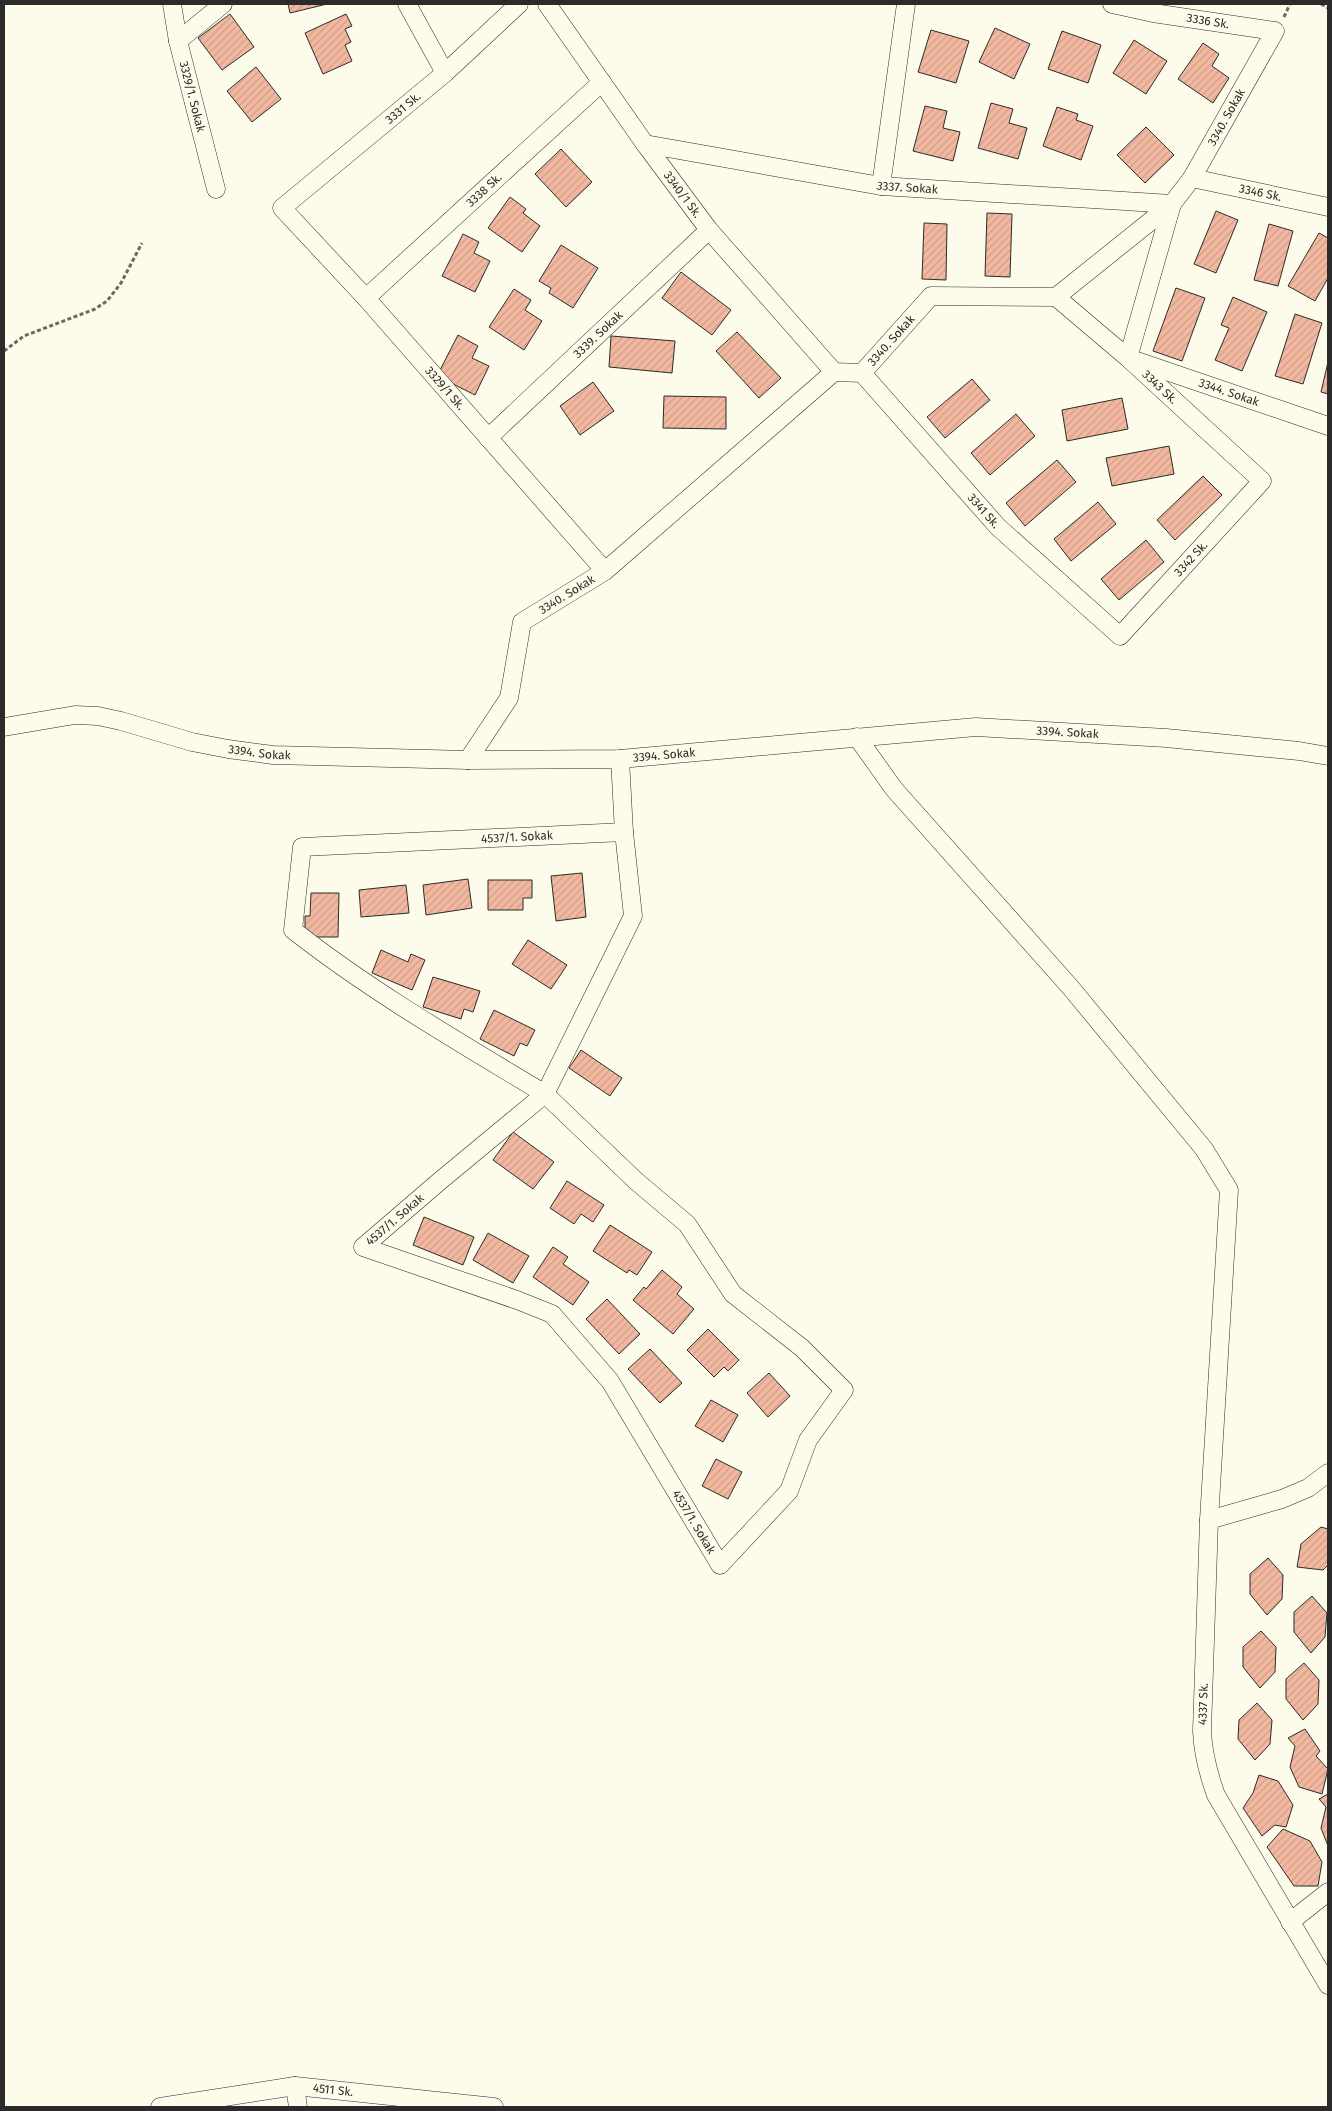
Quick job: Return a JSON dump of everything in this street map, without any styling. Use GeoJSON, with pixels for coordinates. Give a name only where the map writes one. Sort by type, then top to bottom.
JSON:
{"type":"FeatureCollection","features":[{"type":"Feature","properties":{"kind":"street","name":"3329/1. Sokak"},"geometry":{"type":"LineString","coordinates":[[172,4],[178,42],[216,189]]}},
{"type":"Feature","properties":{"kind":"street"},"geometry":{"type":"LineString","coordinates":[[178,42],[223,4]]}},
{"type":"Feature","properties":{"kind":"street"},"geometry":{"type":"LineString","coordinates":[[407,4],[445,73]]}},
{"type":"Feature","properties":{"kind":"street","name":"3331 Sk."},"geometry":{"type":"LineString","coordinates":[[282,208],[445,73],[519,4]]}},
{"type":"Feature","properties":{"kind":"street","name":"3340/1 Sk."},"geometry":{"type":"LineString","coordinates":[[547,4],[645,144],[709,230],[834,372]]}},
{"type":"Feature","properties":{"kind":"street"},"geometry":{"type":"LineString","coordinates":[[881,186],[906,4]]}},
{"type":"Feature","properties":{"kind":"street","name":"3336 Sk."},"geometry":{"type":"LineString","coordinates":[[1112,4],[1275,31]]}},
{"type":"Feature","properties":{"kind":"street","name":"3340. Sokak"},"geometry":{"type":"LineString","coordinates":[[468,760],[509,698],[522,622],[605,571],[834,372],[862,373],[932,296],[1056,297],[1172,204],[1192,178],[1275,31]]}},
{"type":"Feature","properties":{"kind":"street","name":"3338 Sk."},"geometry":{"type":"LineString","coordinates":[[366,298],[602,82]]}},
{"type":"Feature","properties":{"kind":"street","name":"3337. Sokak"},"geometry":{"type":"LineString","coordinates":[[645,144],[881,186],[1172,204]]}},
{"type":"Feature","properties":{"kind":"street","name":"3346 Sk."},"geometry":{"type":"LineString","coordinates":[[1192,178],[1328,207]]}},
{"type":"Feature","properties":{"kind":"street"},"geometry":{"type":"LineString","coordinates":[[1128,358],[1172,204]]}},
{"type":"Feature","properties":{"kind":"street","name":"3329/1 Sk."},"geometry":{"type":"LineString","coordinates":[[282,208],[366,298],[605,571]]}},
{"type":"Feature","properties":{"kind":"street","name":"3339. Sokak"},"geometry":{"type":"LineString","coordinates":[[488,438],[709,230]]}},
{"type":"Feature","properties":{"kind":"street","name":"3343 Sk."},"geometry":{"type":"LineString","coordinates":[[1056,297],[1128,358],[1262,481]]}},
{"type":"Feature","properties":{"kind":"street","name":"3344. Sokak"},"geometry":{"type":"LineString","coordinates":[[1128,358],[1328,426]]}},
{"type":"Feature","properties":{"kind":"street","name":"3341 Sk."},"geometry":{"type":"LineString","coordinates":[[862,373],[998,527],[1120,636]]}},
{"type":"Feature","properties":{"kind":"street","name":"3342 Sk."},"geometry":{"type":"LineString","coordinates":[[1120,636],[1262,481]]}},
{"type":"Feature","properties":{"kind":"street","name":"3394. Sokak"},"geometry":{"type":"LineString","coordinates":[[4,728],[75,715],[98,716],[192,742],[228,749],[306,756],[468,760],[620,759],[976,727],[1166,738],[1299,751],[1328,756]]}},
{"type":"Feature","properties":{"kind":"street","name":"4337 Sk."},"geometry":{"type":"LineString","coordinates":[[857,737],[894,789],[1071,988],[1192,1133],[1230,1190],[1209,1520],[1203,1753],[1216,1795],[1328,1985]]}},
{"type":"Feature","properties":{"kind":"street"},"geometry":{"type":"LineString","coordinates":[[620,759],[624,832]]}},
{"type":"Feature","properties":{"kind":"street","name":"4537/1. Sokak"},"geometry":{"type":"LineString","coordinates":[[545,1094],[350,972],[293,930],[302,847],[624,832],[633,916],[545,1094],[440,1180],[363,1247],[517,1300],[552,1314],[610,1381],[720,1565],[789,1491],[808,1440],[844,1390],[802,1348],[733,1294],[687,1224],[636,1180],[545,1094]]}},
{"type":"Feature","properties":{"kind":"street"},"geometry":{"type":"LineString","coordinates":[[1209,1520],[1282,1499],[1308,1488],[1328,1473]]}},
{"type":"Feature","properties":{"kind":"street"},"geometry":{"type":"LineString","coordinates":[[1290,1922],[1328,1892]]}},
{"type":"Feature","properties":{"kind":"street"},"geometry":{"type":"LineString","coordinates":[[295,2086],[298,2107]]}},
{"type":"Feature","properties":{"kind":"street","name":"4511 Sk."},"geometry":{"type":"LineString","coordinates":[[166,2106],[295,2086],[494,2107]]}},
{"type":"Feature","properties":{"kind":"path"},"geometry":{"type":"LineString","coordinates":[[1321,4],[1328,8]]}},
{"type":"Feature","properties":{"kind":"path"},"geometry":{"type":"LineString","coordinates":[[4,351],[24,336],[96,309],[107,301],[121,283],[142,243]]}},
{"type":"Feature","properties":{"kind":"building"},"geometry":{"type":"Polygon","coordinates":[[[288,4],[327,4],[290,13],[288,4]]]}},
{"type":"Feature","properties":{"kind":"building"},"geometry":{"type":"Polygon","coordinates":[[[230,14],[254,47],[222,70],[198,38],[230,14]]]}},
{"type":"Feature","properties":{"kind":"building"},"geometry":{"type":"Polygon","coordinates":[[[346,14],[352,26],[345,29],[351,42],[345,45],[352,61],[323,74],[305,33],[346,14]]]}},
{"type":"Feature","properties":{"kind":"building"},"geometry":{"type":"Polygon","coordinates":[[[995,28],[1030,44],[1014,79],[979,62],[995,28]]]}},
{"type":"Feature","properties":{"kind":"building"},"geometry":{"type":"Polygon","coordinates":[[[931,30],[969,41],[956,83],[918,72],[931,30]]]}},
{"type":"Feature","properties":{"kind":"building"},"geometry":{"type":"Polygon","coordinates":[[[1062,31],[1101,45],[1088,83],[1048,69],[1062,31]]]}},
{"type":"Feature","properties":{"kind":"building"},"geometry":{"type":"Polygon","coordinates":[[[1134,40],[1167,61],[1146,94],[1113,73],[1134,40]]]}},
{"type":"Feature","properties":{"kind":"building"},"geometry":{"type":"Polygon","coordinates":[[[1203,43],[1219,54],[1212,66],[1229,78],[1213,103],[1178,79],[1203,43]]]}},
{"type":"Feature","properties":{"kind":"building"},"geometry":{"type":"Polygon","coordinates":[[[256,67],[281,99],[252,122],[227,91],[256,67]]]}},
{"type":"Feature","properties":{"kind":"building"},"geometry":{"type":"Polygon","coordinates":[[[991,103],[1013,109],[1009,123],[1027,128],[1018,159],[978,148],[991,103]]]}},
{"type":"Feature","properties":{"kind":"building"},"geometry":{"type":"Polygon","coordinates":[[[925,106],[947,111],[943,128],[960,132],[953,161],[913,151],[925,106]]]}},
{"type":"Feature","properties":{"kind":"building"},"geometry":{"type":"Polygon","coordinates":[[[1057,107],[1078,114],[1076,120],[1093,126],[1081,160],[1043,146],[1057,107]]]}},
{"type":"Feature","properties":{"kind":"building"},"geometry":{"type":"Polygon","coordinates":[[[1146,127],[1174,155],[1145,183],[1117,155],[1146,127]]]}},
{"type":"Feature","properties":{"kind":"building"},"geometry":{"type":"Polygon","coordinates":[[[561,149],[592,182],[566,207],[535,174],[561,149]]]}},
{"type":"Feature","properties":{"kind":"building"},"geometry":{"type":"Polygon","coordinates":[[[510,197],[526,209],[523,213],[540,226],[522,252],[488,228],[510,197]]]}},
{"type":"Feature","properties":{"kind":"building"},"geometry":{"type":"Polygon","coordinates":[[[1216,211],[1238,220],[1216,273],[1194,264],[1216,211]]]}},
{"type":"Feature","properties":{"kind":"building"},"geometry":{"type":"Polygon","coordinates":[[[987,213],[1012,214],[1010,277],[985,276],[987,213]]]}},
{"type":"Feature","properties":{"kind":"building"},"geometry":{"type":"Polygon","coordinates":[[[924,223],[947,224],[946,280],[922,279],[924,223]]]}},
{"type":"Feature","properties":{"kind":"building"},"geometry":{"type":"Polygon","coordinates":[[[1269,224],[1293,231],[1278,286],[1254,280],[1269,224]]]}},
{"type":"Feature","properties":{"kind":"building"},"geometry":{"type":"Polygon","coordinates":[[[1319,233],[1328,238],[1328,278],[1315,301],[1288,286],[1319,233]]]}},
{"type":"Feature","properties":{"kind":"building"},"geometry":{"type":"Polygon","coordinates":[[[463,234],[479,242],[474,253],[490,261],[475,292],[442,276],[463,234]]]}},
{"type":"Feature","properties":{"kind":"building"},"geometry":{"type":"Polygon","coordinates":[[[561,245],[598,268],[573,308],[549,293],[551,288],[539,281],[561,245]]]}},
{"type":"Feature","properties":{"kind":"building"},"geometry":{"type":"Polygon","coordinates":[[[681,272],[731,310],[712,335],[662,298],[681,272]]]}},
{"type":"Feature","properties":{"kind":"building"},"geometry":{"type":"Polygon","coordinates":[[[1176,288],[1205,298],[1182,361],[1153,351],[1176,288]]]}},
{"type":"Feature","properties":{"kind":"building"},"geometry":{"type":"Polygon","coordinates":[[[514,289],[531,300],[525,310],[542,321],[524,350],[489,327],[514,289]]]}},
{"type":"Feature","properties":{"kind":"building"},"geometry":{"type":"Polygon","coordinates":[[[1233,297],[1267,312],[1242,371],[1215,360],[1229,328],[1221,325],[1233,297]]]}},
{"type":"Feature","properties":{"kind":"building"},"geometry":{"type":"Polygon","coordinates":[[[1295,314],[1322,323],[1303,384],[1275,376],[1295,314]]]}},
{"type":"Feature","properties":{"kind":"building"},"geometry":{"type":"Polygon","coordinates":[[[737,332],[781,378],[759,398],[716,351],[737,332]]]}},
{"type":"Feature","properties":{"kind":"building"},"geometry":{"type":"Polygon","coordinates":[[[458,335],[478,346],[472,358],[489,366],[475,395],[437,376],[458,335]]]}},
{"type":"Feature","properties":{"kind":"building"},"geometry":{"type":"Polygon","coordinates":[[[611,336],[675,341],[672,373],[609,367],[611,336]]]}},
{"type":"Feature","properties":{"kind":"building"},"geometry":{"type":"Polygon","coordinates":[[[1328,362],[1328,394],[1321,392],[1328,362]]]}},
{"type":"Feature","properties":{"kind":"building"},"geometry":{"type":"Polygon","coordinates":[[[972,379],[990,400],[945,438],[927,417],[972,379]]]}},
{"type":"Feature","properties":{"kind":"building"},"geometry":{"type":"Polygon","coordinates":[[[593,382],[614,411],[580,435],[560,406],[593,382]]]}},
{"type":"Feature","properties":{"kind":"building"},"geometry":{"type":"Polygon","coordinates":[[[664,396],[726,397],[726,429],[663,428],[664,396]]]}},
{"type":"Feature","properties":{"kind":"building"},"geometry":{"type":"Polygon","coordinates":[[[1122,398],[1128,429],[1067,441],[1062,410],[1122,398]]]}},
{"type":"Feature","properties":{"kind":"building"},"geometry":{"type":"Polygon","coordinates":[[[1016,414],[1035,436],[990,475],[971,453],[1016,414]]]}},
{"type":"Feature","properties":{"kind":"building"},"geometry":{"type":"Polygon","coordinates":[[[1169,446],[1174,474],[1112,486],[1106,458],[1169,446]]]}},
{"type":"Feature","properties":{"kind":"building"},"geometry":{"type":"Polygon","coordinates":[[[1057,460],[1076,482],[1025,526],[1006,503],[1057,460]]]}},
{"type":"Feature","properties":{"kind":"building"},"geometry":{"type":"Polygon","coordinates":[[[1203,476],[1222,495],[1175,540],[1157,520],[1203,476]]]}},
{"type":"Feature","properties":{"kind":"building"},"geometry":{"type":"Polygon","coordinates":[[[1098,502],[1116,524],[1071,561],[1054,539],[1098,502]]]}},
{"type":"Feature","properties":{"kind":"building"},"geometry":{"type":"Polygon","coordinates":[[[1146,540],[1164,562],[1119,600],[1101,579],[1146,540]]]}},
{"type":"Feature","properties":{"kind":"building"},"geometry":{"type":"Polygon","coordinates":[[[582,873],[586,917],[556,921],[551,876],[582,873]]]}},
{"type":"Feature","properties":{"kind":"building"},"geometry":{"type":"Polygon","coordinates":[[[468,879],[472,908],[426,915],[423,885],[468,879]]]}},
{"type":"Feature","properties":{"kind":"building"},"geometry":{"type":"Polygon","coordinates":[[[488,880],[532,880],[532,898],[523,898],[523,910],[488,910],[488,880]]]}},
{"type":"Feature","properties":{"kind":"building"},"geometry":{"type":"Polygon","coordinates":[[[406,885],[409,913],[361,917],[359,890],[406,885]]]}},
{"type":"Feature","properties":{"kind":"building"},"geometry":{"type":"Polygon","coordinates":[[[311,893],[339,893],[338,937],[305,937],[305,916],[310,916],[311,893]]]}},
{"type":"Feature","properties":{"kind":"building"},"geometry":{"type":"Polygon","coordinates":[[[528,940],[567,965],[551,989],[512,964],[528,940]]]}},
{"type":"Feature","properties":{"kind":"building"},"geometry":{"type":"Polygon","coordinates":[[[381,950],[408,962],[411,954],[425,960],[412,990],[372,973],[381,950]]]}},
{"type":"Feature","properties":{"kind":"building"},"geometry":{"type":"Polygon","coordinates":[[[433,977],[480,991],[473,1012],[464,1009],[461,1019],[423,1007],[433,977]]]}},
{"type":"Feature","properties":{"kind":"building"},"geometry":{"type":"Polygon","coordinates":[[[494,1010],[535,1030],[527,1046],[520,1043],[514,1056],[480,1039],[494,1010]]]}},
{"type":"Feature","properties":{"kind":"building"},"geometry":{"type":"Polygon","coordinates":[[[581,1050],[622,1078],[610,1096],[569,1068],[581,1050]]]}},
{"type":"Feature","properties":{"kind":"building"},"geometry":{"type":"Polygon","coordinates":[[[513,1132],[554,1162],[533,1189],[493,1160],[513,1132]]]}},
{"type":"Feature","properties":{"kind":"building"},"geometry":{"type":"Polygon","coordinates":[[[567,1181],[604,1205],[593,1222],[581,1214],[574,1224],[550,1208],[567,1181]]]}},
{"type":"Feature","properties":{"kind":"building"},"geometry":{"type":"Polygon","coordinates":[[[424,1217],[474,1237],[463,1265],[413,1245],[424,1217]]]}},
{"type":"Feature","properties":{"kind":"building"},"geometry":{"type":"Polygon","coordinates":[[[610,1225],[652,1252],[637,1275],[629,1270],[627,1273],[593,1251],[610,1225]]]}},
{"type":"Feature","properties":{"kind":"building"},"geometry":{"type":"Polygon","coordinates":[[[488,1233],[529,1256],[513,1283],[473,1260],[488,1233]]]}},
{"type":"Feature","properties":{"kind":"building"},"geometry":{"type":"Polygon","coordinates":[[[553,1247],[568,1257],[563,1264],[589,1282],[573,1305],[533,1277],[553,1247]]]}},
{"type":"Feature","properties":{"kind":"building"},"geometry":{"type":"Polygon","coordinates":[[[662,1270],[682,1287],[677,1294],[694,1309],[673,1334],[633,1300],[644,1287],[646,1289],[662,1270]]]}},
{"type":"Feature","properties":{"kind":"building"},"geometry":{"type":"Polygon","coordinates":[[[607,1299],[640,1334],[619,1354],[586,1319],[607,1299]]]}},
{"type":"Feature","properties":{"kind":"building"},"geometry":{"type":"Polygon","coordinates":[[[708,1329],[739,1360],[728,1371],[724,1367],[714,1377],[687,1350],[708,1329]]]}},
{"type":"Feature","properties":{"kind":"building"},"geometry":{"type":"Polygon","coordinates":[[[650,1349],[682,1383],[660,1403],[628,1369],[650,1349]]]}},
{"type":"Feature","properties":{"kind":"building"},"geometry":{"type":"Polygon","coordinates":[[[769,1373],[790,1396],[768,1417],[747,1393],[769,1373]]]}},
{"type":"Feature","properties":{"kind":"building"},"geometry":{"type":"Polygon","coordinates":[[[711,1400],[738,1415],[723,1442],[695,1426],[711,1400]]]}},
{"type":"Feature","properties":{"kind":"building"},"geometry":{"type":"Polygon","coordinates":[[[716,1459],[742,1472],[728,1499],[702,1486],[716,1459]]]}},
{"type":"Feature","properties":{"kind":"building"},"geometry":{"type":"Polygon","coordinates":[[[1321,1527],[1328,1529],[1328,1565],[1323,1570],[1297,1567],[1301,1544],[1321,1527]]]}},
{"type":"Feature","properties":{"kind":"building"},"geometry":{"type":"Polygon","coordinates":[[[1268,1558],[1283,1575],[1282,1599],[1267,1615],[1250,1594],[1250,1574],[1268,1558]]]}},
{"type":"Feature","properties":{"kind":"building"},"geometry":{"type":"Polygon","coordinates":[[[1312,1596],[1327,1613],[1325,1637],[1311,1653],[1294,1632],[1294,1612],[1312,1596]]]}},
{"type":"Feature","properties":{"kind":"building"},"geometry":{"type":"Polygon","coordinates":[[[1261,1631],[1276,1647],[1275,1672],[1260,1688],[1243,1667],[1243,1647],[1261,1631]]]}},
{"type":"Feature","properties":{"kind":"building"},"geometry":{"type":"Polygon","coordinates":[[[1304,1663],[1319,1680],[1318,1704],[1303,1720],[1286,1699],[1286,1679],[1304,1663]]]}},
{"type":"Feature","properties":{"kind":"building"},"geometry":{"type":"Polygon","coordinates":[[[1257,1703],[1272,1720],[1270,1744],[1255,1760],[1238,1739],[1239,1720],[1257,1703]]]}},
{"type":"Feature","properties":{"kind":"building"},"geometry":{"type":"Polygon","coordinates":[[[1305,1729],[1320,1751],[1316,1756],[1328,1769],[1322,1794],[1299,1787],[1290,1767],[1295,1746],[1288,1738],[1305,1729]]]}},
{"type":"Feature","properties":{"kind":"building"},"geometry":{"type":"Polygon","coordinates":[[[1259,1775],[1278,1781],[1293,1805],[1286,1827],[1275,1825],[1262,1836],[1243,1808],[1253,1793],[1259,1775]]]}},
{"type":"Feature","properties":{"kind":"building"},"geometry":{"type":"Polygon","coordinates":[[[1328,1794],[1328,1846],[1321,1828],[1326,1807],[1319,1799],[1328,1794]]]}},
{"type":"Feature","properties":{"kind":"building"},"geometry":{"type":"Polygon","coordinates":[[[1283,1829],[1310,1841],[1322,1862],[1318,1886],[1294,1886],[1267,1847],[1283,1829]]]}}]}
